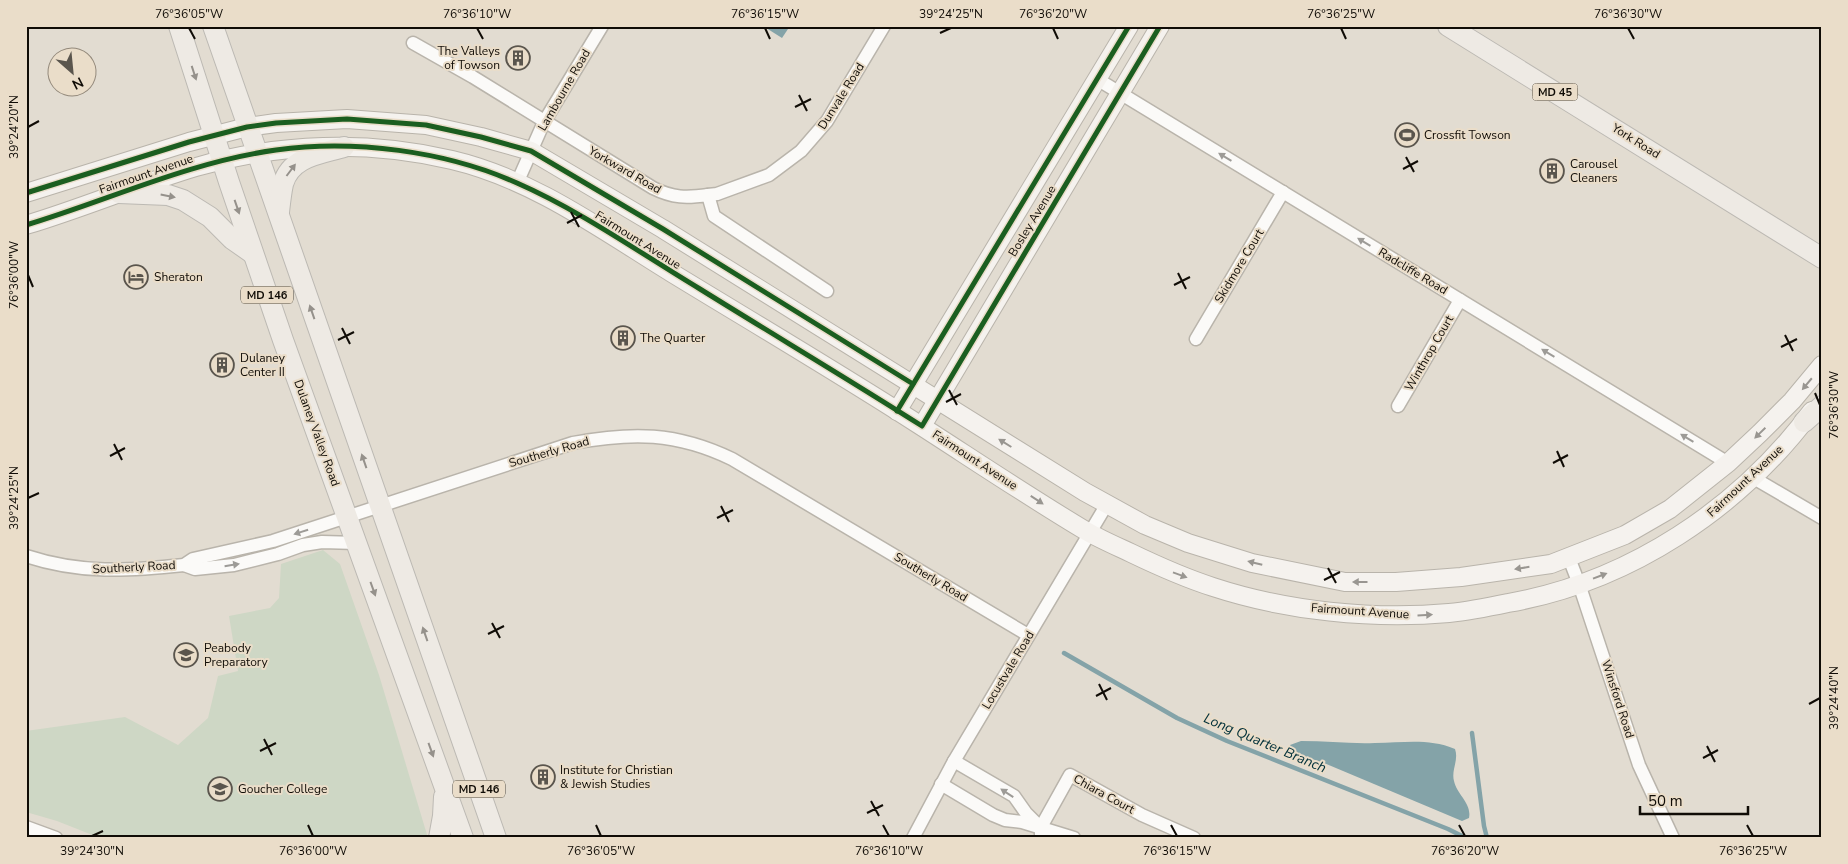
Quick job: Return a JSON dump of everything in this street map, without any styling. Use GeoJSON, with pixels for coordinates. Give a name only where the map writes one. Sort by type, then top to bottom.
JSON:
{"type":"FeatureCollection","features":[{"type":"Feature","properties":{"kind":"main road","name":"Dulaney Valley Road"},"geometry":{"type":"LineString","coordinates":[[179,26],[252,253],[463,838]]}},
{"type":"Feature","properties":{"kind":"main road","name":"MD 146"},"geometry":{"type":"LineString","coordinates":[[212,26],[496,838]]}},
{"type":"Feature","properties":{"kind":"main road","name":"Bosley Avenue"},"geometry":{"type":"LineString","coordinates":[[897,411],[1129,26]]}},
{"type":"Feature","properties":{"kind":"main road","name":"Bosley Avenue"},"geometry":{"type":"LineString","coordinates":[[922,426],[1160,26]]}},
{"type":"Feature","properties":{"kind":"main road","name":"York Road"},"geometry":{"type":"LineString","coordinates":[[1448,26],[1816,254]]}},
{"type":"Feature","properties":{"kind":"main road","name":"Fairmount Avenue"},"geometry":{"type":"LineString","coordinates":[[26,192],[214,135],[248,127],[315,120],[383,121],[426,125],[481,137],[531,151],[663,228],[913,384],[937,401],[1145,525],[1188,543],[1252,563],[1345,582],[1396,582],[1461,577],[1551,564],[1625,535],[1670,509],[1728,463],[1792,402],[1822,365]]}},
{"type":"Feature","properties":{"kind":"main road","name":"Fairmount Avenue"},"geometry":{"type":"LineString","coordinates":[[26,225],[197,167],[278,149],[344,146],[393,150],[453,160],[517,183],[585,219],[922,426],[1090,534],[1168,571],[1215,588],[1272,602],[1335,611],[1387,615],[1454,613],[1521,601],[1552,593],[1580,584],[1627,564],[1690,530],[1726,501],[1752,477],[1804,422],[1822,399]]}},
{"type":"Feature","properties":{"kind":"main road"},"geometry":{"type":"LineString","coordinates":[[278,216],[283,184],[293,166],[303,159],[344,146]]}},
{"type":"Feature","properties":{"kind":"main road"},"geometry":{"type":"LineString","coordinates":[[119,193],[168,195],[183,200],[210,217],[232,239],[252,253]]}},
{"type":"Feature","properties":{"kind":"main road"},"geometry":{"type":"LineString","coordinates":[[1816,254],[1822,267]]}},
{"type":"Feature","properties":{"kind":"main road"},"geometry":{"type":"LineString","coordinates":[[1804,422],[1822,406]]}},
{"type":"Feature","properties":{"kind":"main road"},"geometry":{"type":"LineString","coordinates":[[1728,463],[1752,477]]}},
{"type":"Feature","properties":{"kind":"main road"},"geometry":{"type":"LineString","coordinates":[[439,838],[443,816],[444,785]]}},
{"type":"Feature","properties":{"kind":"street","name":"Lambourne Road"},"geometry":{"type":"LineString","coordinates":[[517,183],[544,122],[602,26]]}},
{"type":"Feature","properties":{"kind":"street","name":"Dunvale Road"},"geometry":{"type":"LineString","coordinates":[[708,195],[718,194],[769,175],[801,151],[827,121],[884,26]]}},
{"type":"Feature","properties":{"kind":"street","name":"Yorkward Road"},"geometry":{"type":"LineString","coordinates":[[413,43],[473,77],[652,188],[669,196],[708,195]]}},
{"type":"Feature","properties":{"kind":"street","name":"Radcliffe Road"},"geometry":{"type":"LineString","coordinates":[[1097,79],[1728,463]]}},
{"type":"Feature","properties":{"kind":"street","name":"Skidmore Court"},"geometry":{"type":"LineString","coordinates":[[1196,339],[1283,192]]}},
{"type":"Feature","properties":{"kind":"street"},"geometry":{"type":"LineString","coordinates":[[708,195],[714,216],[827,291]]}},
{"type":"Feature","properties":{"kind":"street","name":"Winthrop Court"},"geometry":{"type":"LineString","coordinates":[[1398,406],[1460,300]]}},
{"type":"Feature","properties":{"kind":"street","name":"Southerly Road"},"geometry":{"type":"LineString","coordinates":[[184,565],[193,559],[273,541],[573,443],[608,437],[638,436],[687,441],[710,448],[732,459],[1028,635]]}},
{"type":"Feature","properties":{"kind":"street"},"geometry":{"type":"LineString","coordinates":[[1752,477],[1822,518]]}},
{"type":"Feature","properties":{"kind":"street","name":"Locustvale Road"},"geometry":{"type":"LineString","coordinates":[[913,838],[954,761],[1107,504]]}},
{"type":"Feature","properties":{"kind":"street","name":"Southerly Road"},"geometry":{"type":"LineString","coordinates":[[26,556],[65,566],[91,570],[184,565],[195,570],[267,557],[303,545],[322,542],[357,544]]}},
{"type":"Feature","properties":{"kind":"street","name":"Winsford Road"},"geometry":{"type":"LineString","coordinates":[[1569,558],[1580,584],[1639,765],[1673,838]]}},
{"type":"Feature","properties":{"kind":"street"},"geometry":{"type":"LineString","coordinates":[[954,761],[1014,796],[1041,833]]}},
{"type":"Feature","properties":{"kind":"street","name":"Chiara Court"},"geometry":{"type":"LineString","coordinates":[[1041,833],[1070,775],[1142,815],[1194,838]]}},
{"type":"Feature","properties":{"kind":"street"},"geometry":{"type":"LineString","coordinates":[[941,784],[993,815],[1005,820],[1022,822],[1041,833],[1074,838]]}},
{"type":"Feature","properties":{"kind":"street"},"geometry":{"type":"LineString","coordinates":[[26,827],[56,838]]}},
{"type":"Feature","properties":{"kind":"green space","name":"Goucher College"},"geometry":{"type":"Polygon","coordinates":[[[323,550],[340,564],[379,675],[428,838],[100,838],[57,821],[26,812],[26,731],[125,717],[178,745],[208,718],[218,676],[238,671],[229,616],[270,608],[279,598],[281,564],[323,550]]]}},
{"type":"Feature","properties":{"kind":"water"},"geometry":{"type":"Polygon","coordinates":[[[763,26],[790,26],[782,38],[763,26]]]}},
{"type":"Feature","properties":{"kind":"water"},"geometry":{"type":"Polygon","coordinates":[[[1301,741],[1357,743],[1425,742],[1455,749],[1456,757],[1453,777],[1458,791],[1468,808],[1469,818],[1462,821],[1324,763],[1294,753],[1290,745],[1301,741]]]}},
{"type":"Feature","properties":{"kind":"waterway","name":"Long Quarter Branch"},"geometry":{"type":"LineString","coordinates":[[1064,653],[1177,718],[1227,741],[1448,829],[1466,838]]}},
{"type":"Feature","properties":{"kind":"waterway"},"geometry":{"type":"LineString","coordinates":[[1472,733],[1487,838]]}},
{"type":"Feature","properties":{"kind":"cycle path"},"geometry":{"type":"LineString","coordinates":[[897,411],[1129,26]]}},
{"type":"Feature","properties":{"kind":"cycle path"},"geometry":{"type":"LineString","coordinates":[[26,225],[181,172],[212,163],[276,150],[336,146],[367,147],[399,150],[430,156],[489,172],[517,183],[564,206],[922,426],[1160,26]]}},
{"type":"Feature","properties":{"kind":"cycle path"},"geometry":{"type":"LineString","coordinates":[[26,193],[189,142],[247,127],[276,123],[347,119],[426,125],[481,137],[531,151],[663,229],[913,384]]}},
{"type":"Feature","properties":{"kind":"place","name":"The Valleys of Towson"},"geometry":{"type":"Point","coordinates":[518,58]}},
{"type":"Feature","properties":{"kind":"place","name":"Crossfit Towson"},"geometry":{"type":"Point","coordinates":[1407,135]}},
{"type":"Feature","properties":{"kind":"place","name":"Carousel Cleaners"},"geometry":{"type":"Point","coordinates":[1552,171]}},
{"type":"Feature","properties":{"kind":"place","name":"Sheraton"},"geometry":{"type":"Point","coordinates":[136,277]}},
{"type":"Feature","properties":{"kind":"place","name":"The Quarter"},"geometry":{"type":"Point","coordinates":[623,338]}},
{"type":"Feature","properties":{"kind":"place","name":"Dulaney Center II"},"geometry":{"type":"Point","coordinates":[222,365]}},
{"type":"Feature","properties":{"kind":"place","name":"Peabody Preparatory"},"geometry":{"type":"Point","coordinates":[186,655]}},
{"type":"Feature","properties":{"kind":"place","name":"Institute for Christian & Jewish Studies"},"geometry":{"type":"Point","coordinates":[543,777]}},
{"type":"Feature","properties":{"kind":"place","name":"Goucher College"},"geometry":{"type":"Point","coordinates":[220,789]}}]}
